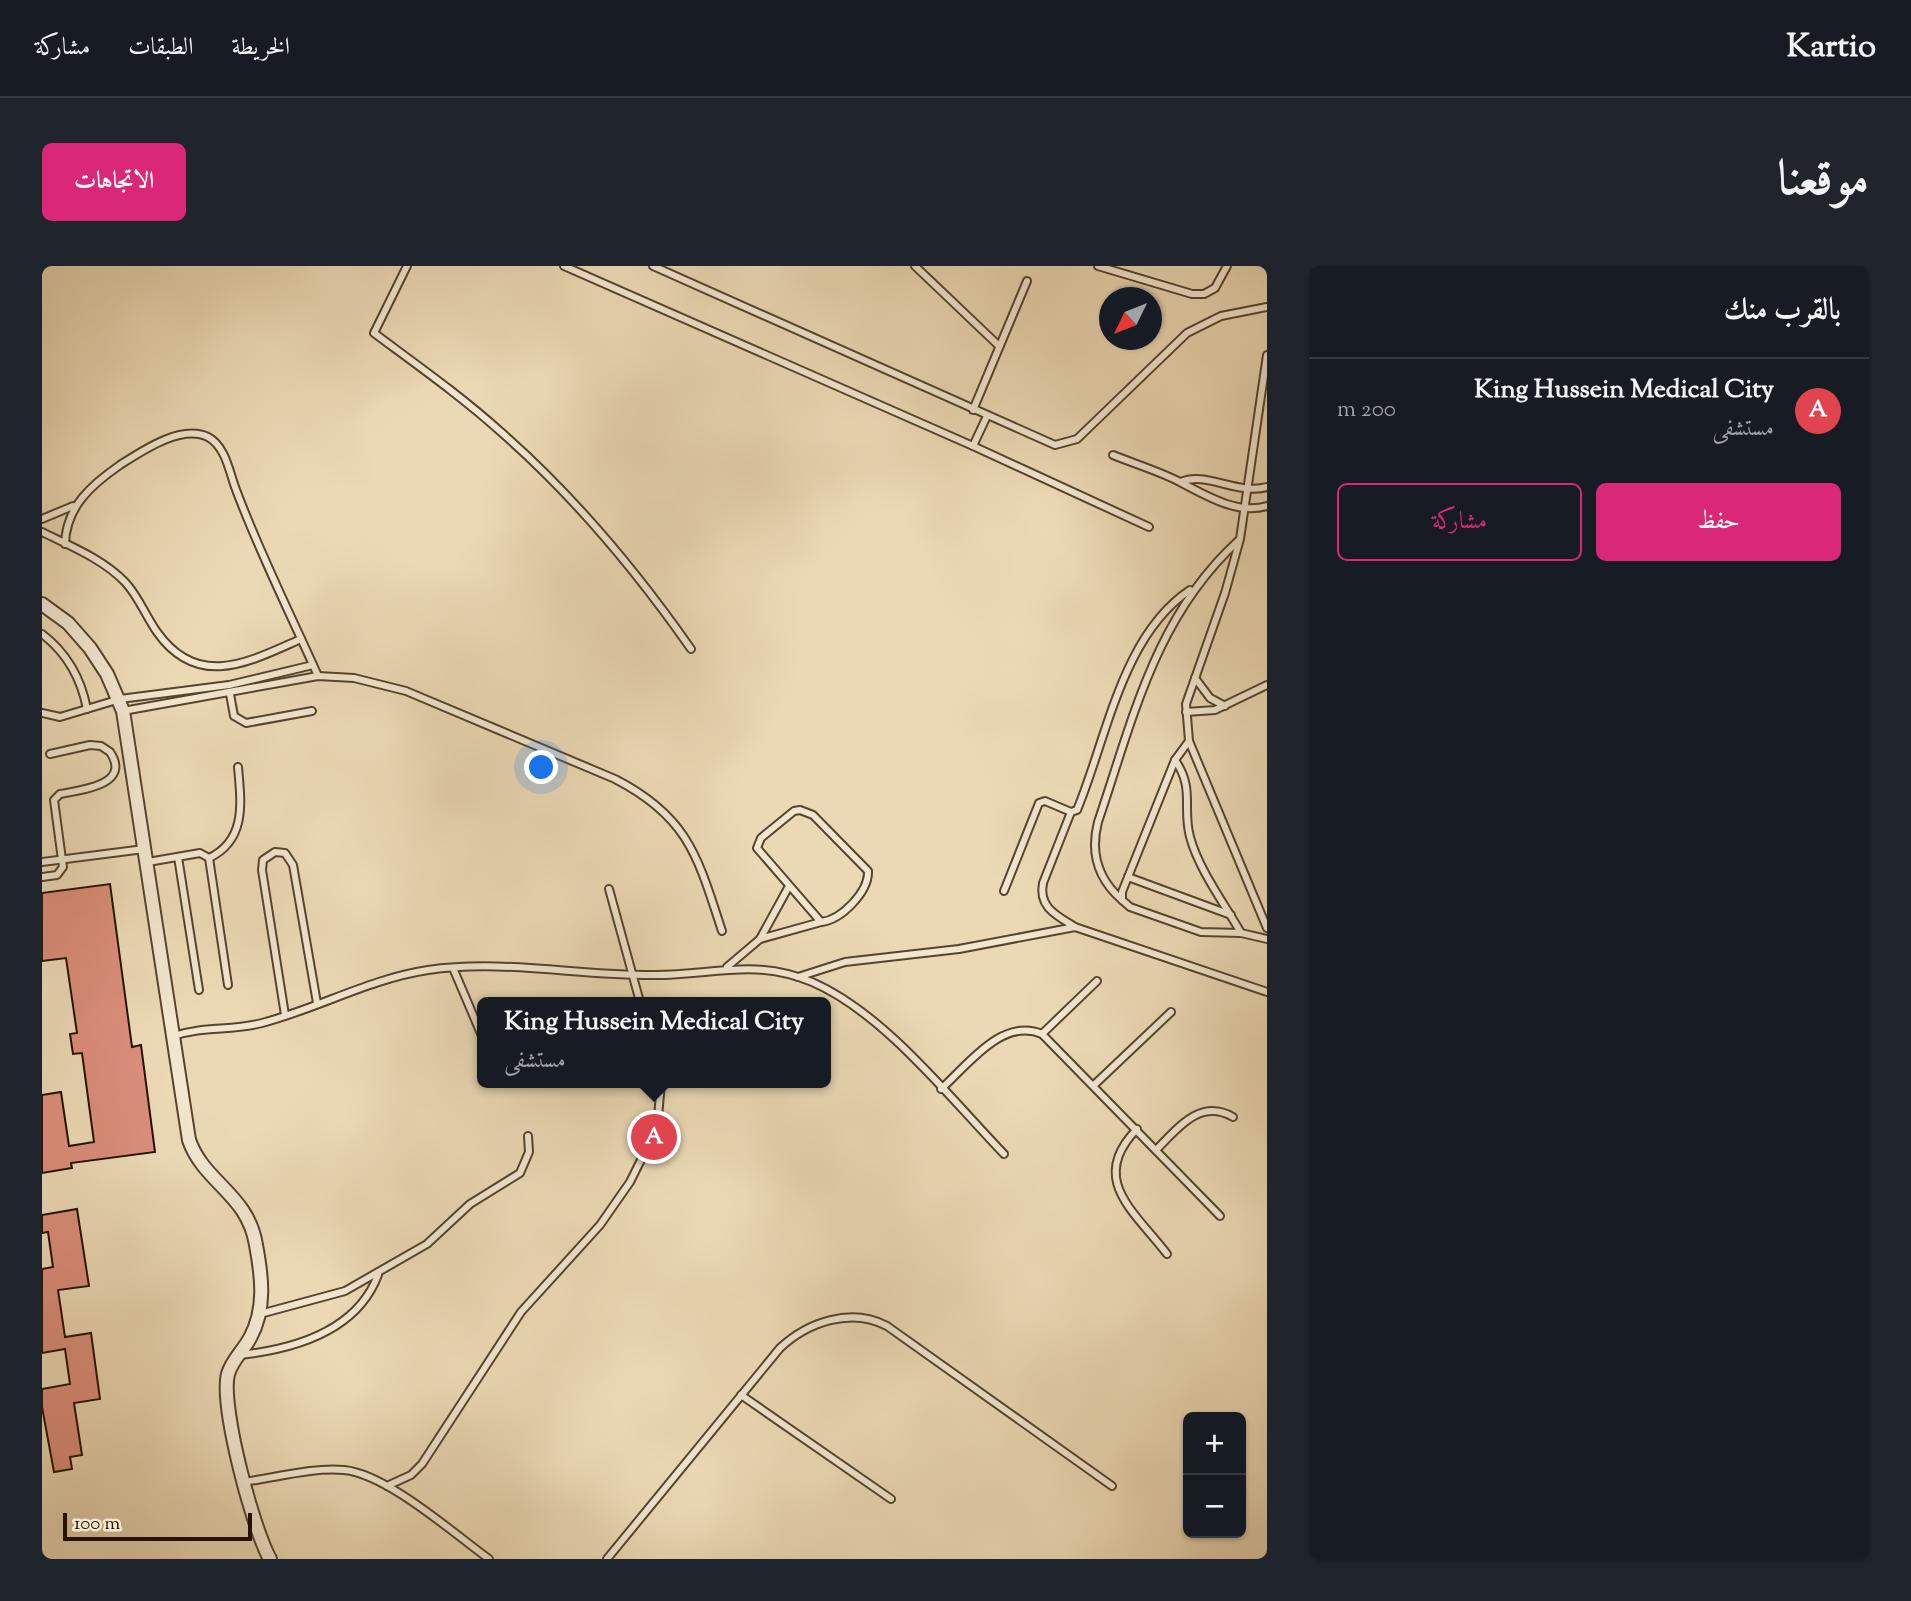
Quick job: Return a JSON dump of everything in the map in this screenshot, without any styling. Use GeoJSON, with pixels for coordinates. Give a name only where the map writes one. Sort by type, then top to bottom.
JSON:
{"type":"FeatureCollection","features":[{"type":"Feature","properties":{"kind":"street"},"geometry":{"type":"LineString","coordinates":[[42,604],[68,623],[90,648],[122,705],[192,1150],[204,1168],[237,1199],[254,1231],[262,1291],[259,1315],[251,1336],[228,1372],[227,1391],[243,1482],[256,1528],[270,1559]]}},
{"type":"Feature","properties":{"kind":"lane"},"geometry":{"type":"LineString","coordinates":[[407,266],[374,333],[466,403],[563,490],[620,553],[691,649]]}},
{"type":"Feature","properties":{"kind":"lane"},"geometry":{"type":"LineString","coordinates":[[564,266],[973,446],[1149,527]]}},
{"type":"Feature","properties":{"kind":"lane"},"geometry":{"type":"LineString","coordinates":[[653,266],[1050,444],[1072,442],[1187,333],[1221,316],[1267,307]]}},
{"type":"Feature","properties":{"kind":"lane"},"geometry":{"type":"LineString","coordinates":[[915,266],[998,345]]}},
{"type":"Feature","properties":{"kind":"lane"},"geometry":{"type":"LineString","coordinates":[[1098,266],[1198,295],[1215,288],[1227,266]]}},
{"type":"Feature","properties":{"kind":"lane"},"geometry":{"type":"LineString","coordinates":[[973,410],[1027,281]]}},
{"type":"Feature","properties":{"kind":"lane"},"geometry":{"type":"LineString","coordinates":[[1267,355],[1240,539],[1185,712],[1189,741],[1267,928]]}},
{"type":"Feature","properties":{"kind":"lane"},"geometry":{"type":"LineString","coordinates":[[973,446],[987,416]]}},
{"type":"Feature","properties":{"kind":"lane"},"geometry":{"type":"LineString","coordinates":[[42,519],[75,505],[114,469],[152,447],[192,433],[213,440],[222,452],[257,544],[318,676]]}},
{"type":"Feature","properties":{"kind":"lane"},"geometry":{"type":"LineString","coordinates":[[1113,455],[1181,482],[1192,490],[1245,509],[1267,506]]}},
{"type":"Feature","properties":{"kind":"lane"},"geometry":{"type":"LineString","coordinates":[[1181,482],[1199,480],[1249,491],[1267,487]]}},
{"type":"Feature","properties":{"kind":"lane"},"geometry":{"type":"LineString","coordinates":[[65,544],[67,524],[75,505]]}},
{"type":"Feature","properties":{"kind":"lane"},"geometry":{"type":"LineString","coordinates":[[42,532],[103,564],[124,580],[162,639],[193,662],[213,667],[233,666],[301,639]]}},
{"type":"Feature","properties":{"kind":"lane"},"geometry":{"type":"LineString","coordinates":[[1240,539],[1195,587],[1171,623],[1152,662],[1095,832],[1097,865],[1107,885],[1130,907],[1202,932],[1241,933],[1267,939]]}},
{"type":"Feature","properties":{"kind":"lane"},"geometry":{"type":"LineString","coordinates":[[1195,587],[1168,607],[1138,647],[1078,807],[1070,812],[1042,883],[1041,895],[1050,911],[1075,927],[1267,992]]}},
{"type":"Feature","properties":{"kind":"lane"},"geometry":{"type":"LineString","coordinates":[[42,634],[69,663],[81,685],[87,709]]}},
{"type":"Feature","properties":{"kind":"lane"},"geometry":{"type":"LineString","coordinates":[[122,705],[229,685],[313,665]]}},
{"type":"Feature","properties":{"kind":"lane"},"geometry":{"type":"LineString","coordinates":[[42,713],[60,717],[87,709],[230,694],[318,676],[362,679],[406,691],[637,791],[670,817],[691,844],[722,931]]}},
{"type":"Feature","properties":{"kind":"lane"},"geometry":{"type":"LineString","coordinates":[[1195,678],[1210,698],[1225,706]]}},
{"type":"Feature","properties":{"kind":"lane"},"geometry":{"type":"LineString","coordinates":[[1185,712],[1205,712],[1225,706],[1267,685]]}},
{"type":"Feature","properties":{"kind":"lane"},"geometry":{"type":"LineString","coordinates":[[230,694],[234,716],[246,723],[312,711]]}},
{"type":"Feature","properties":{"kind":"lane"},"geometry":{"type":"LineString","coordinates":[[1122,900],[1128,877],[1175,760],[1189,741]]}},
{"type":"Feature","properties":{"kind":"lane"},"geometry":{"type":"LineString","coordinates":[[42,877],[60,873],[63,860],[54,800],[60,794],[105,783],[112,776],[115,766],[110,752],[96,745],[50,754]]}},
{"type":"Feature","properties":{"kind":"lane"},"geometry":{"type":"LineString","coordinates":[[1175,760],[1189,790],[1191,838],[1241,933]]}},
{"type":"Feature","properties":{"kind":"lane"},"geometry":{"type":"LineString","coordinates":[[209,858],[228,845],[236,831],[242,806],[238,767]]}},
{"type":"Feature","properties":{"kind":"lane"},"geometry":{"type":"LineString","coordinates":[[1004,891],[1039,803],[1045,802],[1070,812]]}},
{"type":"Feature","properties":{"kind":"lane"},"geometry":{"type":"LineString","coordinates":[[760,939],[821,922],[841,915],[865,884],[868,875],[862,864],[807,811],[794,811],[757,844],[760,855],[821,922]]}},
{"type":"Feature","properties":{"kind":"lane"},"geometry":{"type":"LineString","coordinates":[[285,1015],[261,870],[263,860],[275,852],[285,853],[293,865],[317,1003]]}},
{"type":"Feature","properties":{"kind":"lane"},"geometry":{"type":"LineString","coordinates":[[42,862],[147,855],[178,857],[200,853],[209,858]]}},
{"type":"Feature","properties":{"kind":"lane"},"geometry":{"type":"LineString","coordinates":[[178,857],[199,990]]}},
{"type":"Feature","properties":{"kind":"lane"},"geometry":{"type":"LineString","coordinates":[[209,858],[229,985]]}},
{"type":"Feature","properties":{"kind":"lane"},"geometry":{"type":"LineString","coordinates":[[1128,877],[1231,915]]}},
{"type":"Feature","properties":{"kind":"lane"},"geometry":{"type":"LineString","coordinates":[[727,967],[760,939],[788,888]]}},
{"type":"Feature","properties":{"kind":"lane"},"geometry":{"type":"LineString","coordinates":[[609,889],[639,997]]}},
{"type":"Feature","properties":{"kind":"lane"},"geometry":{"type":"LineString","coordinates":[[798,976],[845,962],[959,949],[1075,927]]}},
{"type":"Feature","properties":{"kind":"lane"},"geometry":{"type":"LineString","coordinates":[[174,1036],[199,1028],[250,1025],[380,980],[453,968],[632,975],[678,974],[727,967],[761,968],[798,976],[863,1012],[1004,1154]]}},
{"type":"Feature","properties":{"kind":"lane"},"geometry":{"type":"LineString","coordinates":[[453,968],[477,1024]]}},
{"type":"Feature","properties":{"kind":"lane"},"geometry":{"type":"LineString","coordinates":[[1042,1034],[1097,981]]}},
{"type":"Feature","properties":{"kind":"lane"},"geometry":{"type":"LineString","coordinates":[[1094,1085],[1171,1012]]}},
{"type":"Feature","properties":{"kind":"lane"},"geometry":{"type":"LineString","coordinates":[[942,1089],[1004,1034],[1021,1029],[1042,1034],[1220,1216]]}},
{"type":"Feature","properties":{"kind":"lane"},"geometry":{"type":"LineString","coordinates":[[387,1486],[404,1479],[422,1464],[521,1312],[584,1244],[616,1204],[657,1128],[661,1088]]}},
{"type":"Feature","properties":{"kind":"lane"},"geometry":{"type":"LineString","coordinates":[[1156,1150],[1198,1113],[1212,1110],[1233,1117]]}},
{"type":"Feature","properties":{"kind":"lane"},"geometry":{"type":"LineString","coordinates":[[1137,1129],[1119,1149],[1113,1167],[1114,1178],[1123,1196],[1167,1254]]}},
{"type":"Feature","properties":{"kind":"lane"},"geometry":{"type":"LineString","coordinates":[[259,1315],[337,1294],[378,1275],[396,1260],[436,1237],[480,1197],[514,1179],[528,1159],[528,1136]]}},
{"type":"Feature","properties":{"kind":"lane"},"geometry":{"type":"LineString","coordinates":[[237,1355],[284,1347],[339,1325],[359,1309],[378,1275]]}},
{"type":"Feature","properties":{"kind":"lane"},"geometry":{"type":"LineString","coordinates":[[607,1559],[779,1348],[798,1333],[818,1323],[842,1318],[870,1318],[887,1326],[1112,1486]]}},
{"type":"Feature","properties":{"kind":"lane"},"geometry":{"type":"LineString","coordinates":[[741,1395],[891,1499]]}},
{"type":"Feature","properties":{"kind":"lane"},"geometry":{"type":"LineString","coordinates":[[243,1482],[335,1469],[367,1475],[387,1486],[489,1559]]}},
{"type":"Feature","properties":{"kind":"building"},"geometry":{"type":"Polygon","coordinates":[[[110,884],[132,1047],[141,1045],[155,1152],[71,1163],[72,1168],[42,1173],[42,1095],[61,1092],[69,1146],[94,1142],[82,1053],[73,1054],[70,1034],[77,1033],[66,958],[42,961],[42,893],[110,884]]]}},
{"type":"Feature","properties":{"kind":"building"},"geometry":{"type":"Polygon","coordinates":[[[77,1209],[89,1286],[58,1290],[65,1337],[91,1333],[100,1399],[74,1403],[82,1455],[70,1457],[72,1469],[54,1472],[42,1407],[42,1389],[70,1384],[65,1349],[42,1353],[42,1269],[53,1267],[48,1232],[42,1233],[42,1215],[77,1209]]]}},
{"type":"Feature","properties":{"kind":"place","name":"King Hussein Medical City"},"geometry":{"type":"Point","coordinates":[654,1137]}}]}
